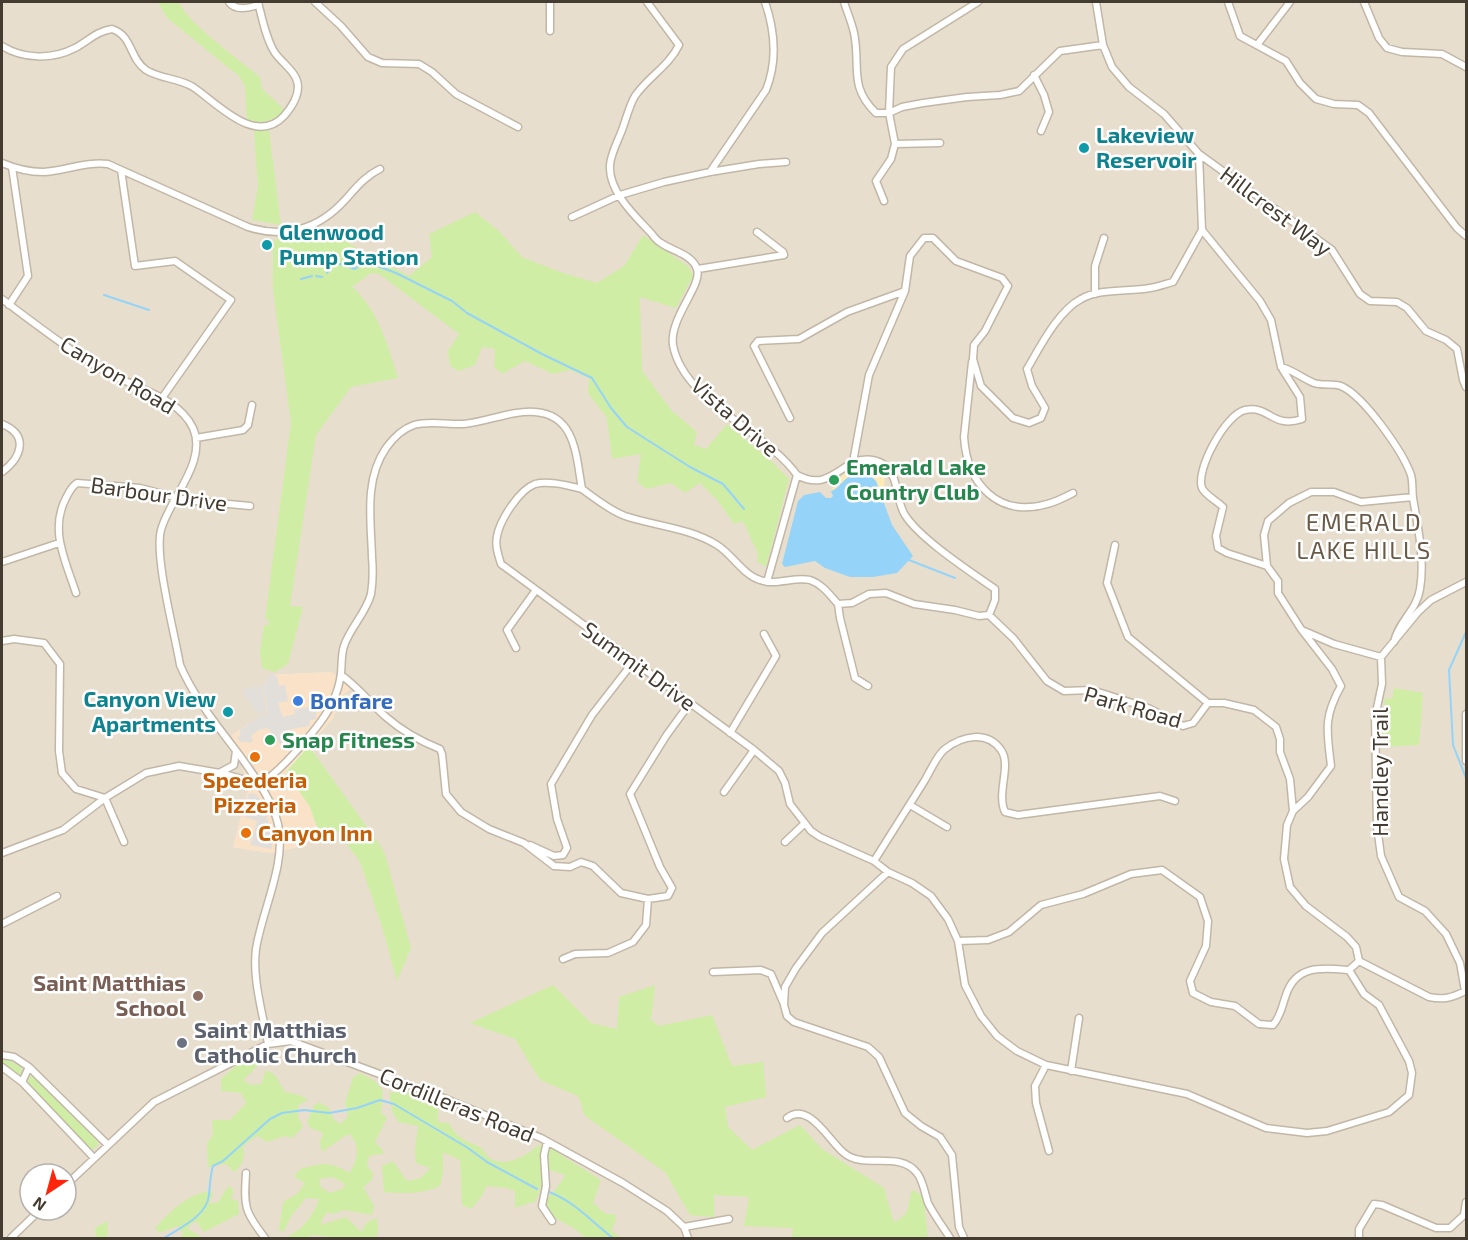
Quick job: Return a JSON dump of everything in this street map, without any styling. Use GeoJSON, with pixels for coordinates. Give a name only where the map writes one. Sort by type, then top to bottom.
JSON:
{"type":"FeatureCollection","features":[{"type":"Feature","properties":{"kind":"street"},"geometry":{"type":"LineString","coordinates":[[2,46],[19,55],[53,55],[67,52],[95,34],[112,29],[126,36],[139,63],[146,70],[192,86],[216,106],[237,119],[251,125],[261,126],[282,118],[296,98],[298,87],[296,78],[269,42],[258,3],[240,8],[229,2]]}},
{"type":"Feature","properties":{"kind":"street"},"geometry":{"type":"LineString","coordinates":[[315,2],[341,26],[368,57],[382,63],[419,64],[432,72],[456,94],[518,127]]}},
{"type":"Feature","properties":{"kind":"street"},"geometry":{"type":"LineString","coordinates":[[550,2],[550,31]]}},
{"type":"Feature","properties":{"kind":"street"},"geometry":{"type":"LineString","coordinates":[[647,2],[679,45],[674,56],[635,97],[610,161],[610,176],[620,195],[659,243],[693,261],[698,269],[784,255],[757,232]]}},
{"type":"Feature","properties":{"kind":"street"},"geometry":{"type":"LineString","coordinates":[[710,172],[766,90],[771,77],[775,62],[774,35],[765,2]]}},
{"type":"Feature","properties":{"kind":"street"},"geometry":{"type":"LineString","coordinates":[[844,2],[854,35],[856,79],[864,102],[876,113],[889,113],[902,107],[923,103],[1018,91],[1060,51],[1103,45]]}},
{"type":"Feature","properties":{"kind":"street"},"geometry":{"type":"LineString","coordinates":[[884,201],[876,181],[891,159],[895,144],[889,113],[891,67],[903,49],[978,2]]}},
{"type":"Feature","properties":{"kind":"street","name":"Hillcrest Way"},"geometry":{"type":"LineString","coordinates":[[1096,2],[1103,45],[1119,78],[1164,114],[1199,154],[1332,250],[1360,294],[1370,301],[1397,302],[1407,308],[1426,331],[1446,340],[1457,349],[1462,381],[1467,387]]}},
{"type":"Feature","properties":{"kind":"street"},"geometry":{"type":"LineString","coordinates":[[1228,2],[1240,36],[1286,61],[1305,88],[1316,99],[1334,104],[1359,105],[1365,109],[1457,228],[1467,236]]}},
{"type":"Feature","properties":{"kind":"street"},"geometry":{"type":"LineString","coordinates":[[1257,45],[1290,2]]}},
{"type":"Feature","properties":{"kind":"street"},"geometry":{"type":"LineString","coordinates":[[1364,2],[1378,38],[1387,48],[1402,52],[1442,54],[1467,67]]}},
{"type":"Feature","properties":{"kind":"street"},"geometry":{"type":"LineString","coordinates":[[1034,75],[1049,112],[1041,131]]}},
{"type":"Feature","properties":{"kind":"street"},"geometry":{"type":"LineString","coordinates":[[895,144],[940,143]]}},
{"type":"Feature","properties":{"kind":"street"},"geometry":{"type":"LineString","coordinates":[[973,359],[981,386],[1013,418],[1029,423],[1041,418],[1045,408],[1032,386],[1027,369],[1067,310],[1081,298],[1095,294],[1152,288],[1173,282],[1202,230],[1199,154]]}},
{"type":"Feature","properties":{"kind":"street"},"geometry":{"type":"LineString","coordinates":[[572,217],[620,195],[664,182],[710,172],[786,162]]}},
{"type":"Feature","properties":{"kind":"street"},"geometry":{"type":"LineString","coordinates":[[2,163],[12,167],[44,172],[98,163],[108,164],[248,227],[272,233],[296,231],[316,225],[330,215],[369,174],[380,170]]}},
{"type":"Feature","properties":{"kind":"street"},"geometry":{"type":"LineString","coordinates":[[9,305],[28,276],[12,167]]}},
{"type":"Feature","properties":{"kind":"street"},"geometry":{"type":"LineString","coordinates":[[121,170],[135,266],[175,261],[231,300],[162,398]]}},
{"type":"Feature","properties":{"kind":"street"},"geometry":{"type":"LineString","coordinates":[[1202,230],[1260,301],[1271,320],[1281,367],[1300,398],[1302,419],[1292,423],[1280,422],[1258,409],[1242,411],[1229,421],[1205,460],[1200,477],[1203,490],[1223,507],[1215,536],[1218,548],[1267,566]]}},
{"type":"Feature","properties":{"kind":"street"},"geometry":{"type":"LineString","coordinates":[[853,462],[869,375],[905,291],[910,256],[924,238],[933,238],[956,261],[1002,278],[1008,286],[985,331],[974,345],[963,437],[964,450],[981,487],[1002,503],[1017,507],[1048,504],[1073,493]]}},
{"type":"Feature","properties":{"kind":"street"},"geometry":{"type":"LineString","coordinates":[[1095,294],[1095,266],[1104,238]]}},
{"type":"Feature","properties":{"kind":"street","name":"Vista Drive"},"geometry":{"type":"LineString","coordinates":[[698,269],[696,284],[682,307],[672,337],[679,364],[694,384],[743,428],[789,463],[797,475]]}},
{"type":"Feature","properties":{"kind":"street"},"geometry":{"type":"LineString","coordinates":[[790,418],[758,357],[754,346],[758,341],[799,339],[848,312],[905,291]]}},
{"type":"Feature","properties":{"kind":"street","name":"Canyon Road"},"geometry":{"type":"LineString","coordinates":[[2,299],[99,367],[162,398],[184,415],[196,438]]}},
{"type":"Feature","properties":{"kind":"street"},"geometry":{"type":"LineString","coordinates":[[1281,367],[1293,370],[1314,383],[1341,386],[1364,403],[1400,453],[1412,477],[1421,557],[1420,586],[1418,599],[1396,632],[1394,642]]}},
{"type":"Feature","properties":{"kind":"street"},"geometry":{"type":"LineString","coordinates":[[252,405],[248,425],[243,430],[196,438],[194,461],[162,528],[160,550],[180,665],[198,699],[260,784],[275,814],[280,839],[278,861],[256,950],[268,1044]]}},
{"type":"Feature","properties":{"kind":"street"},"geometry":{"type":"LineString","coordinates":[[260,784],[275,773],[325,717],[332,703],[341,675],[344,644],[371,594],[373,569],[370,492],[374,473],[382,453],[399,433],[422,424],[462,424],[530,411],[543,412],[563,423],[570,432],[582,489],[604,506],[624,516],[711,542],[727,552],[754,578],[780,583],[811,580],[826,590],[838,604],[855,678],[868,686]]}},
{"type":"Feature","properties":{"kind":"street"},"geometry":{"type":"LineString","coordinates":[[2,424],[14,430],[20,442],[17,457],[2,472]]}},
{"type":"Feature","properties":{"kind":"street"},"geometry":{"type":"LineString","coordinates":[[767,582],[797,475],[807,480],[822,480],[853,462],[866,459],[886,466],[891,473],[904,515],[924,536],[995,589],[995,600],[989,615],[979,616],[914,604],[885,593],[869,594],[852,603],[838,604]]}},
{"type":"Feature","properties":{"kind":"street","name":"Barbour Drive"},"geometry":{"type":"LineString","coordinates":[[76,593],[59,543],[58,523],[63,504],[73,485],[77,483],[140,488],[186,501],[250,506]]}},
{"type":"Feature","properties":{"kind":"street","name":"Summit Drive"},"geometry":{"type":"LineString","coordinates":[[582,489],[537,483],[526,489],[506,515],[497,534],[496,549],[501,564],[754,750],[779,771],[785,783],[790,804],[804,824],[820,837],[874,861],[888,872],[931,896],[948,919],[958,941],[965,985],[981,1016],[997,1036],[1017,1051],[1046,1065],[1186,1094],[1266,1128],[1307,1133],[1327,1131],[1389,1112],[1408,1095],[1412,1073],[1409,1061],[1379,1005],[1364,994],[1349,970]]}},
{"type":"Feature","properties":{"kind":"street"},"geometry":{"type":"LineString","coordinates":[[958,941],[988,940],[1009,932],[1041,905],[1083,894],[1131,874],[1162,870],[1200,897],[1208,921],[1206,946],[1190,981],[1193,993],[1211,1002],[1235,1006],[1260,1024],[1273,1024],[1279,1018],[1289,986],[1302,972],[1324,968],[1349,970],[1356,966],[1359,961],[1356,947],[1347,937],[1306,906],[1290,887],[1284,859],[1287,825],[1293,811],[1308,797],[1331,766],[1327,727],[1331,704],[1341,686],[1332,669],[1301,629],[1278,593],[1278,581],[1267,566],[1264,535],[1268,521],[1289,503],[1311,492],[1334,492],[1361,502],[1413,497]]}},
{"type":"Feature","properties":{"kind":"street"},"geometry":{"type":"LineString","coordinates":[[2,562],[59,543]]}},
{"type":"Feature","properties":{"kind":"street","name":"Park Road"},"geometry":{"type":"LineString","coordinates":[[989,615],[1014,639],[1047,681],[1064,691],[1092,690],[1148,708],[1183,726],[1193,723],[1208,703],[1128,637],[1107,583],[1115,545]]}},
{"type":"Feature","properties":{"kind":"street"},"geometry":{"type":"LineString","coordinates":[[1301,629],[1334,644],[1381,657],[1418,612],[1431,600],[1467,582]]}},
{"type":"Feature","properties":{"kind":"street"},"geometry":{"type":"LineString","coordinates":[[516,648],[507,630],[536,590]]}},
{"type":"Feature","properties":{"kind":"street"},"geometry":{"type":"LineString","coordinates":[[730,733],[776,656],[764,634]]}},
{"type":"Feature","properties":{"kind":"street"},"geometry":{"type":"LineString","coordinates":[[2,641],[14,639],[44,643],[60,664],[59,751],[62,773],[76,789],[105,798],[124,842]]}},
{"type":"Feature","properties":{"kind":"street","name":"Handley Trail"},"geometry":{"type":"LineString","coordinates":[[1359,961],[1429,997],[1441,1000],[1466,993],[1460,963],[1446,934],[1425,911],[1398,897],[1381,856],[1377,826],[1375,717],[1382,684],[1381,657]]}},
{"type":"Feature","properties":{"kind":"street"},"geometry":{"type":"LineString","coordinates":[[341,675],[356,685],[384,716],[399,727],[440,749],[446,794],[461,812],[489,829],[554,856],[563,855],[567,848],[556,819],[551,784],[592,715],[634,661]]}},
{"type":"Feature","properties":{"kind":"street"},"geometry":{"type":"LineString","coordinates":[[524,843],[554,866],[570,867],[581,862],[593,866],[621,893],[648,899],[668,896],[672,888],[660,867],[630,794],[666,736],[690,703]]}},
{"type":"Feature","properties":{"kind":"street"},"geometry":{"type":"LineString","coordinates":[[1208,703],[1224,703],[1254,710],[1276,727],[1290,779],[1293,811]]}},
{"type":"Feature","properties":{"kind":"street"},"geometry":{"type":"LineString","coordinates":[[1467,714],[1467,761]]}},
{"type":"Feature","properties":{"kind":"street"},"geometry":{"type":"LineString","coordinates":[[874,861],[943,750],[963,739],[978,736],[994,741],[1004,753],[1001,804],[1005,812],[1018,815],[1160,796],[1175,801]]}},
{"type":"Feature","properties":{"kind":"street"},"geometry":{"type":"LineString","coordinates":[[724,792],[754,750]]}},
{"type":"Feature","properties":{"kind":"street"},"geometry":{"type":"LineString","coordinates":[[220,773],[234,765],[236,751]]}},
{"type":"Feature","properties":{"kind":"street"},"geometry":{"type":"LineString","coordinates":[[2,853],[63,830],[105,798],[146,772],[179,766],[220,773],[260,784]]}},
{"type":"Feature","properties":{"kind":"street"},"geometry":{"type":"LineString","coordinates":[[910,805],[947,827]]}},
{"type":"Feature","properties":{"kind":"street"},"geometry":{"type":"LineString","coordinates":[[784,842],[804,824]]}},
{"type":"Feature","properties":{"kind":"street"},"geometry":{"type":"LineString","coordinates":[[784,1005],[785,987],[822,933],[888,872]]}},
{"type":"Feature","properties":{"kind":"street"},"geometry":{"type":"LineString","coordinates":[[2,924],[57,896]]}},
{"type":"Feature","properties":{"kind":"street"},"geometry":{"type":"LineString","coordinates":[[563,959],[575,954],[608,953],[633,942],[646,925],[648,899]]}},
{"type":"Feature","properties":{"kind":"street"},"geometry":{"type":"LineString","coordinates":[[713,972],[761,970],[771,974],[787,1016],[794,1022],[868,1047],[879,1057],[905,1113],[939,1137],[952,1155],[959,1227],[964,1239]]}},
{"type":"Feature","properties":{"kind":"street"},"geometry":{"type":"LineString","coordinates":[[1071,1071],[1079,1018]]}},
{"type":"Feature","properties":{"kind":"street","name":"Cordilleras Road"},"geometry":{"type":"LineString","coordinates":[[78,1173],[154,1102],[268,1044],[291,1041],[489,1116],[547,1142],[623,1183],[667,1211],[684,1227]]}},
{"type":"Feature","properties":{"kind":"street"},"geometry":{"type":"LineString","coordinates":[[2,1055],[14,1057],[28,1066],[108,1145]]}},
{"type":"Feature","properties":{"kind":"street"},"geometry":{"type":"LineString","coordinates":[[1046,1065],[1035,1086],[1036,1103],[1049,1151]]}},
{"type":"Feature","properties":{"kind":"street"},"geometry":{"type":"LineString","coordinates":[[2,1066],[22,1082],[94,1158]]}},
{"type":"Feature","properties":{"kind":"street"},"geometry":{"type":"LineString","coordinates":[[22,1082],[28,1066]]}},
{"type":"Feature","properties":{"kind":"street"},"geometry":{"type":"LineString","coordinates":[[788,1118],[798,1113],[808,1116],[845,1154],[860,1161],[900,1162],[917,1172],[929,1205],[950,1239]]}},
{"type":"Feature","properties":{"kind":"street"},"geometry":{"type":"LineString","coordinates":[[547,1142],[544,1155],[546,1186],[542,1206],[552,1221]]}},
{"type":"Feature","properties":{"kind":"street"},"geometry":{"type":"LineString","coordinates":[[246,1173],[246,1211],[265,1239]]}},
{"type":"Feature","properties":{"kind":"street"},"geometry":{"type":"LineString","coordinates":[[1359,1239],[1359,1229],[1374,1204],[1382,1205],[1436,1228],[1450,1227],[1464,1215],[1467,1202]]}},
{"type":"Feature","properties":{"kind":"street"},"geometry":{"type":"LineString","coordinates":[[688,1239],[684,1227],[729,1219]]}},
{"type":"Feature","properties":{"kind":"street"},"geometry":{"type":"LineString","coordinates":[[11,1239],[28,1222]]}},
{"type":"Feature","properties":{"kind":"shaded area"},"geometry":{"type":"Polygon","coordinates":[[[2,2],[1466,2],[1466,1238],[2,1238],[2,2]],[[332,672],[270,675],[263,686],[268,714],[232,735],[249,788],[233,847],[271,853],[294,848],[357,814],[309,746],[333,718],[343,695],[332,672]]]}},
{"type":"Feature","properties":{"kind":"shaded area"},"geometry":{"type":"Polygon","coordinates":[[[332,672],[350,689],[343,695],[333,718],[286,771],[310,807],[316,825],[294,848],[271,853],[233,847],[249,788],[232,735],[268,714],[263,686],[270,675],[332,672]]]}},
{"type":"Feature","properties":{"kind":"shaded area"},"geometry":{"type":"Polygon","coordinates":[[[273,674],[277,677],[279,686],[285,685],[288,701],[278,703],[283,717],[295,714],[294,710],[316,705],[316,719],[310,720],[309,726],[287,730],[295,741],[284,749],[268,728],[259,730],[251,736],[253,741],[249,743],[245,741],[242,743],[237,738],[240,730],[268,714],[263,686],[273,674]]]}},
{"type":"Feature","properties":{"kind":"shaded area"},"geometry":{"type":"Polygon","coordinates":[[[261,686],[266,710],[259,715],[244,695],[243,689],[261,686]]]}},
{"type":"Feature","properties":{"kind":"shaded area"},"geometry":{"type":"Polygon","coordinates":[[[249,793],[257,795],[265,810],[272,849],[250,845],[257,821],[243,816],[249,793]]]}},
{"type":"Feature","properties":{"kind":"green space"},"geometry":{"type":"Polygon","coordinates":[[[158,2],[179,2],[183,10],[202,30],[260,77],[262,89],[285,110],[268,121],[247,121],[245,87],[240,77],[166,17],[158,2]]]}},
{"type":"Feature","properties":{"kind":"green space"},"geometry":{"type":"Polygon","coordinates":[[[269,130],[281,225],[252,220],[258,186],[254,131],[269,130]]]}},
{"type":"Feature","properties":{"kind":"green space"},"geometry":{"type":"Polygon","coordinates":[[[475,212],[499,231],[522,257],[597,283],[624,266],[643,235],[689,267],[693,276],[676,308],[640,297],[642,371],[672,411],[697,432],[694,445],[706,449],[727,424],[789,479],[766,567],[757,561],[758,554],[743,521],[734,524],[718,501],[700,483],[685,493],[671,483],[646,489],[637,481],[641,454],[612,459],[607,418],[588,393],[589,378],[570,370],[553,374],[525,361],[502,374],[494,367],[495,349],[482,347],[475,365],[459,371],[450,366],[448,351],[459,334],[379,274],[371,273],[352,287],[369,306],[375,317],[386,341],[398,378],[351,387],[316,435],[290,606],[303,607],[288,664],[275,672],[262,668],[260,652],[264,625],[268,626],[269,620],[265,619],[291,422],[273,291],[273,242],[277,238],[292,237],[327,226],[339,238],[409,276],[432,257],[429,234],[475,212]]]}},
{"type":"Feature","properties":{"kind":"green space"},"geometry":{"type":"Polygon","coordinates":[[[1394,688],[1423,693],[1419,745],[1385,747],[1385,742],[1382,740],[1385,698],[1392,699],[1394,688]]]}},
{"type":"Feature","properties":{"kind":"green space"},"geometry":{"type":"Polygon","coordinates":[[[309,746],[384,851],[411,948],[397,981],[360,862],[335,828],[323,834],[316,825],[310,807],[286,772],[309,746]]]}},
{"type":"Feature","properties":{"kind":"green space"},"geometry":{"type":"Polygon","coordinates":[[[553,985],[591,1023],[617,1029],[619,997],[655,985],[651,1020],[659,1026],[712,1015],[732,1066],[763,1062],[766,1097],[725,1107],[728,1127],[752,1150],[800,1125],[822,1149],[884,1188],[894,1223],[906,1214],[912,1190],[923,1196],[928,1238],[792,1238],[793,1228],[744,1226],[749,1197],[714,1195],[714,1217],[690,1215],[665,1172],[585,1116],[578,1096],[540,1080],[515,1039],[470,1023],[553,985]]]}},
{"type":"Feature","properties":{"kind":"green space"},"geometry":{"type":"Polygon","coordinates":[[[253,1054],[262,1054],[262,1061],[243,1080],[251,1085],[261,1084],[266,1070],[275,1075],[285,1092],[308,1099],[298,1106],[298,1117],[303,1127],[292,1138],[285,1136],[267,1142],[257,1136],[243,1146],[243,1161],[234,1172],[226,1164],[208,1167],[207,1143],[213,1135],[212,1120],[230,1120],[246,1103],[241,1093],[221,1091],[221,1079],[253,1054]]]}},
{"type":"Feature","properties":{"kind":"green space"},"geometry":{"type":"Polygon","coordinates":[[[2,1059],[21,1067],[22,1077],[2,1064],[2,1059]]]}},
{"type":"Feature","properties":{"kind":"green space"},"geometry":{"type":"Polygon","coordinates":[[[360,1073],[375,1081],[383,1091],[381,1113],[387,1118],[375,1142],[385,1153],[369,1156],[367,1166],[373,1173],[372,1180],[363,1187],[374,1206],[372,1215],[344,1210],[333,1214],[327,1212],[321,1225],[346,1217],[361,1232],[367,1222],[377,1218],[376,1238],[312,1235],[307,1238],[284,1238],[296,1232],[306,1223],[319,1199],[306,1198],[291,1216],[284,1231],[279,1231],[283,1202],[297,1194],[305,1183],[294,1177],[300,1169],[326,1164],[337,1166],[350,1173],[357,1148],[350,1134],[322,1152],[320,1142],[323,1133],[310,1128],[307,1122],[314,1106],[319,1102],[329,1108],[333,1119],[341,1124],[348,1116],[345,1102],[353,1078],[360,1073]],[[333,1177],[319,1179],[321,1187],[330,1193],[344,1188],[345,1184],[333,1177]]]}},
{"type":"Feature","properties":{"kind":"green space"},"geometry":{"type":"Polygon","coordinates":[[[29,1076],[34,1077],[97,1138],[98,1145],[90,1152],[27,1084],[26,1079],[29,1076]]]}},
{"type":"Feature","properties":{"kind":"green space"},"geometry":{"type":"Polygon","coordinates":[[[389,1093],[413,1094],[438,1108],[438,1122],[449,1123],[461,1138],[480,1147],[489,1158],[497,1161],[516,1159],[539,1145],[554,1147],[561,1155],[601,1180],[593,1203],[606,1214],[615,1214],[616,1220],[611,1230],[621,1238],[586,1238],[550,1215],[542,1206],[565,1175],[544,1168],[543,1180],[536,1201],[515,1208],[515,1191],[487,1186],[471,1209],[462,1205],[460,1160],[443,1152],[443,1173],[440,1186],[413,1193],[384,1192],[382,1166],[393,1161],[407,1181],[421,1178],[430,1168],[416,1163],[418,1126],[398,1122],[393,1113],[389,1093]]]}},
{"type":"Feature","properties":{"kind":"green space"},"geometry":{"type":"Polygon","coordinates":[[[229,1185],[234,1192],[231,1199],[238,1201],[239,1214],[204,1232],[196,1221],[187,1228],[203,1238],[180,1238],[185,1230],[181,1232],[178,1226],[159,1233],[155,1228],[173,1210],[195,1195],[211,1191],[213,1194],[209,1204],[218,1202],[229,1185]]]}},
{"type":"Feature","properties":{"kind":"green space"},"geometry":{"type":"Polygon","coordinates":[[[108,1221],[107,1238],[96,1238],[95,1228],[108,1221]]]}},
{"type":"Feature","properties":{"kind":"sand"},"geometry":{"type":"Polygon","coordinates":[[[869,463],[885,475],[883,499],[876,481],[840,483],[831,490],[843,475],[869,463]]]}},
{"type":"Feature","properties":{"kind":"water"},"geometry":{"type":"Polygon","coordinates":[[[858,474],[871,476],[876,481],[892,525],[913,556],[897,573],[873,577],[850,577],[825,568],[815,561],[785,567],[782,564],[798,501],[804,495],[820,492],[826,498],[831,498],[833,496],[831,491],[849,477],[858,474]]]}},
{"type":"Feature","properties":{"kind":"waterway"},"geometry":{"type":"LineString","coordinates":[[327,273],[334,264],[355,269],[360,265],[372,264],[396,273],[452,301],[467,313],[542,354],[592,378],[611,408],[627,427],[690,467],[723,484],[744,509]]}},
{"type":"Feature","properties":{"kind":"waterway"},"geometry":{"type":"LineString","coordinates":[[301,279],[312,276]]}},
{"type":"Feature","properties":{"kind":"waterway"},"geometry":{"type":"LineString","coordinates":[[316,276],[322,277]]}},
{"type":"Feature","properties":{"kind":"waterway"},"geometry":{"type":"LineString","coordinates":[[104,295],[149,310]]}},
{"type":"Feature","properties":{"kind":"waterway"},"geometry":{"type":"LineString","coordinates":[[909,560],[955,578]]}},
{"type":"Feature","properties":{"kind":"waterway"},"geometry":{"type":"LineString","coordinates":[[1466,632],[1449,670],[1453,745],[1466,778]]}},
{"type":"Feature","properties":{"kind":"waterway"},"geometry":{"type":"LineString","coordinates":[[164,1238],[192,1221],[203,1209],[209,1195],[213,1166],[223,1161],[270,1119],[282,1113],[304,1110],[329,1113],[357,1108],[380,1100],[394,1104],[468,1148],[487,1162],[537,1189]]}},
{"type":"Feature","properties":{"kind":"waterway"},"geometry":{"type":"LineString","coordinates":[[549,1192],[575,1206],[613,1238]]}},
{"type":"Feature","properties":{"kind":"place","name":"Lakeview Reservoir"},"geometry":{"type":"Point","coordinates":[1084,148]}},
{"type":"Feature","properties":{"kind":"place","name":"Glenwood Pump Station"},"geometry":{"type":"Point","coordinates":[267,245]}},
{"type":"Feature","properties":{"kind":"place","name":"Emerald Lake Country Club"},"geometry":{"type":"Point","coordinates":[834,480]}},
{"type":"Feature","properties":{"kind":"place","name":"Bonfare"},"geometry":{"type":"Point","coordinates":[298,701]}},
{"type":"Feature","properties":{"kind":"place","name":"Canyon View Apartments"},"geometry":{"type":"Point","coordinates":[228,712]}},
{"type":"Feature","properties":{"kind":"place","name":"Snap Fitness"},"geometry":{"type":"Point","coordinates":[270,740]}},
{"type":"Feature","properties":{"kind":"place","name":"Speederia Pizzeria"},"geometry":{"type":"Point","coordinates":[255,757]}},
{"type":"Feature","properties":{"kind":"place","name":"Canyon Inn"},"geometry":{"type":"Point","coordinates":[246,833]}},
{"type":"Feature","properties":{"kind":"place","name":"Saint Matthias School"},"geometry":{"type":"Point","coordinates":[198,996]}},
{"type":"Feature","properties":{"kind":"place","name":"Saint Matthias Catholic Church"},"geometry":{"type":"Point","coordinates":[182,1043]}},
{"type":"Feature","properties":{"kind":"district","name":"EMERALD LAKE HILLS"},"geometry":{"type":"Point","coordinates":[1364,537]}}]}
